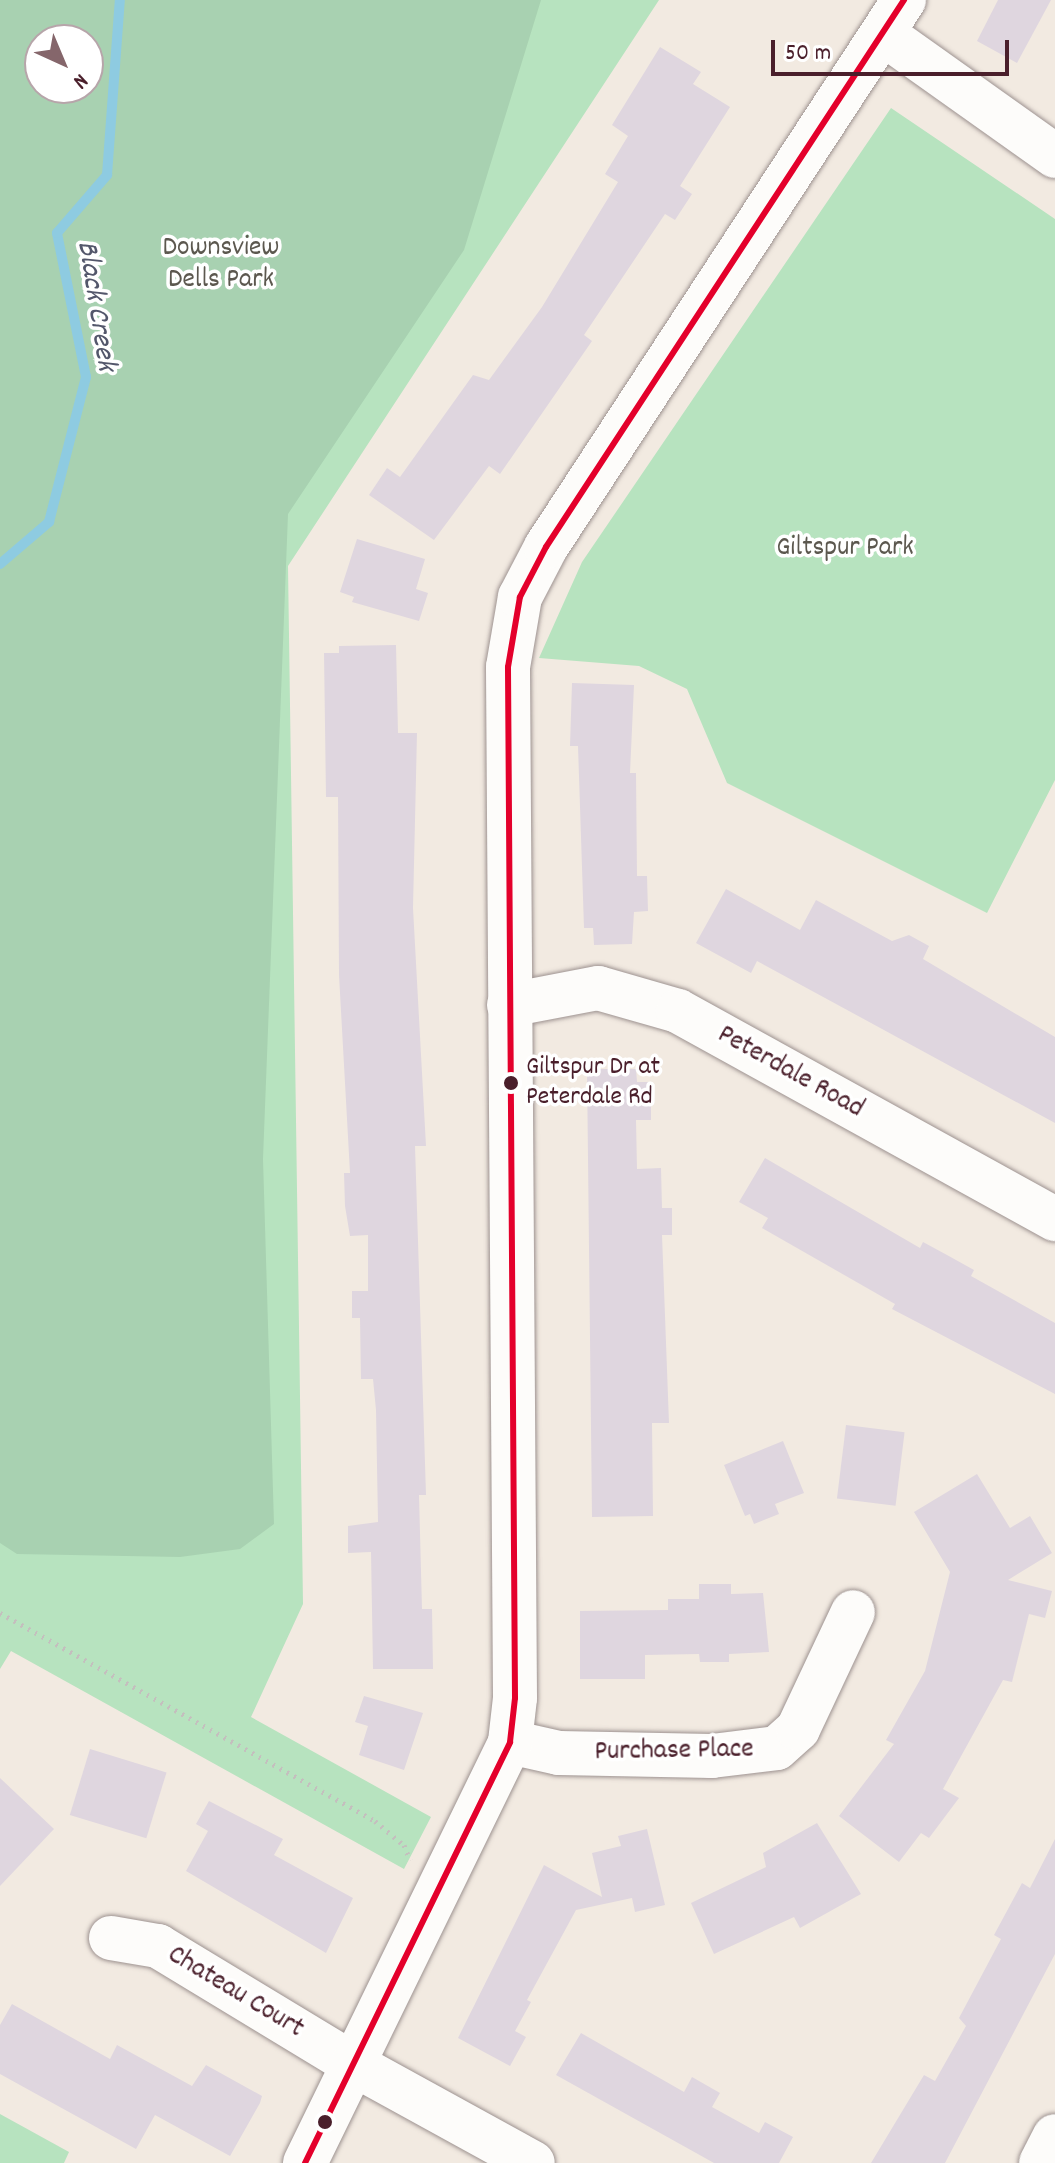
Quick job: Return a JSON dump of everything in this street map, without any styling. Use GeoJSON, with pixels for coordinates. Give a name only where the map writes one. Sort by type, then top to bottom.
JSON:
{"type":"FeatureCollection","features":[{"type":"Feature","properties":{"kind":"street"},"geometry":{"type":"LineString","coordinates":[[305,2163],[510,1742],[515,1698],[508,667],[520,597],[546,547],[895,18],[1055,156]]}},
{"type":"Feature","properties":{"kind":"street","name":"Peterdale Road"},"geometry":{"type":"LineString","coordinates":[[509,1005],[598,988],[678,1011],[1055,1219]]}},
{"type":"Feature","properties":{"kind":"street","name":"Purchase Place"},"geometry":{"type":"LineString","coordinates":[[510,1742],[574,1754],[712,1756],[777,1748],[798,1729],[853,1612]]}},
{"type":"Feature","properties":{"kind":"street","name":"Chateau Court"},"geometry":{"type":"LineString","coordinates":[[111,1938],[158,1946],[353,2064],[533,2163]]}},
{"type":"Feature","properties":{"kind":"street"},"geometry":{"type":"LineString","coordinates":[[1041,2163],[1055,2136]]}},
{"type":"Feature","properties":{"kind":"path"},"geometry":{"type":"LineString","coordinates":[[0,1613],[375,1821],[404,1845],[428,1908]]}},
{"type":"Feature","properties":{"kind":"green space","name":"Downsview Dells Park"},"geometry":{"type":"Polygon","coordinates":[[[0,0],[659,0],[288,566],[303,1604],[251,1717],[431,1817],[404,1869],[11,1651],[0,1669],[0,0]]]}},
{"type":"Feature","properties":{"kind":"green space","name":"Downsview Dells Park"},"geometry":{"type":"Polygon","coordinates":[[[0,0],[541,0],[464,250],[288,514],[263,1159],[274,1524],[240,1549],[180,1557],[17,1554],[0,1543],[0,0]]]}},
{"type":"Feature","properties":{"kind":"green space","name":"Giltspur Park"},"geometry":{"type":"Polygon","coordinates":[[[891,108],[1055,219],[1055,780],[987,913],[727,783],[687,689],[639,666],[539,658],[582,562],[891,108]]]}},
{"type":"Feature","properties":{"kind":"green space"},"geometry":{"type":"Polygon","coordinates":[[[0,2114],[69,2152],[64,2163],[0,2163],[0,2114]]]}},
{"type":"Feature","properties":{"kind":"building"},"geometry":{"type":"Polygon","coordinates":[[[998,0],[1051,0],[1017,63],[977,41],[998,0]]]}},
{"type":"Feature","properties":{"kind":"building"},"geometry":{"type":"Polygon","coordinates":[[[660,47],[701,72],[693,84],[730,107],[680,186],[692,194],[675,220],[665,214],[584,335],[592,341],[500,474],[489,466],[434,540],[369,495],[387,468],[400,477],[473,375],[489,380],[542,307],[618,182],[605,174],[628,136],[612,125],[660,47]]]}},
{"type":"Feature","properties":{"kind":"building"},"geometry":{"type":"Polygon","coordinates":[[[357,539],[425,559],[416,589],[428,593],[419,621],[352,602],[354,597],[340,592],[357,539]]]}},
{"type":"Feature","properties":{"kind":"building"},"geometry":{"type":"Polygon","coordinates":[[[396,645],[398,733],[417,733],[413,908],[426,1146],[415,1146],[426,1495],[419,1495],[422,1609],[432,1609],[433,1669],[373,1669],[371,1552],[348,1553],[348,1526],[378,1522],[376,1410],[373,1379],[361,1379],[360,1318],[352,1318],[352,1291],[368,1291],[368,1235],[350,1236],[345,1206],[344,1173],[350,1173],[339,975],[338,797],[326,797],[324,653],[339,653],[339,646],[396,645]]]}},
{"type":"Feature","properties":{"kind":"building"},"geometry":{"type":"Polygon","coordinates":[[[572,683],[634,685],[630,773],[636,773],[637,876],[647,876],[648,911],[634,912],[632,944],[594,945],[593,928],[584,928],[578,746],[570,746],[572,683]]]}},
{"type":"Feature","properties":{"kind":"building"},"geometry":{"type":"Polygon","coordinates":[[[726,889],[800,930],[816,900],[892,941],[909,935],[929,946],[923,959],[1055,1037],[1055,1123],[757,961],[751,973],[696,943],[726,889]]]}},
{"type":"Feature","properties":{"kind":"building"},"geometry":{"type":"Polygon","coordinates":[[[587,1069],[636,1069],[637,1082],[651,1082],[651,1120],[636,1120],[637,1169],[661,1168],[662,1208],[672,1208],[672,1235],[662,1235],[669,1423],[652,1423],[653,1516],[592,1517],[587,1069]]]}},
{"type":"Feature","properties":{"kind":"building"},"geometry":{"type":"Polygon","coordinates":[[[765,1158],[920,1248],[923,1242],[974,1270],[971,1276],[1055,1323],[1055,1394],[892,1309],[895,1304],[762,1228],[768,1218],[739,1202],[765,1158]]]}},
{"type":"Feature","properties":{"kind":"building"},"geometry":{"type":"Polygon","coordinates":[[[846,1425],[905,1432],[896,1506],[837,1498],[846,1425]]]}},
{"type":"Feature","properties":{"kind":"building"},"geometry":{"type":"Polygon","coordinates":[[[783,1441],[804,1493],[775,1504],[779,1514],[754,1524],[750,1514],[745,1516],[724,1465],[783,1441]]]}},
{"type":"Feature","properties":{"kind":"building"},"geometry":{"type":"Polygon","coordinates":[[[977,1474],[1010,1528],[1030,1516],[1052,1553],[1008,1580],[1052,1591],[1045,1618],[1029,1614],[1012,1682],[1003,1680],[943,1789],[959,1798],[929,1838],[921,1833],[899,1862],[839,1816],[894,1744],[886,1740],[925,1671],[950,1572],[914,1512],[977,1474]]]}},
{"type":"Feature","properties":{"kind":"building"},"geometry":{"type":"Polygon","coordinates":[[[699,1584],[731,1584],[731,1594],[763,1593],[769,1652],[729,1654],[729,1662],[700,1662],[699,1654],[645,1655],[645,1679],[580,1679],[580,1611],[668,1610],[668,1599],[699,1599],[699,1584]]]}},
{"type":"Feature","properties":{"kind":"building"},"geometry":{"type":"Polygon","coordinates":[[[364,1696],[423,1713],[404,1770],[359,1755],[368,1726],[355,1722],[364,1696]]]}},
{"type":"Feature","properties":{"kind":"building"},"geometry":{"type":"Polygon","coordinates":[[[90,1749],[167,1772],[146,1838],[70,1815],[90,1749]]]}},
{"type":"Feature","properties":{"kind":"building"},"geometry":{"type":"Polygon","coordinates":[[[0,1778],[54,1829],[0,1886],[0,1778]]]}},
{"type":"Feature","properties":{"kind":"building"},"geometry":{"type":"Polygon","coordinates":[[[209,1801],[283,1839],[274,1855],[353,1898],[326,1953],[186,1871],[208,1831],[196,1824],[209,1801]]]}},
{"type":"Feature","properties":{"kind":"building"},"geometry":{"type":"Polygon","coordinates":[[[817,1823],[861,1894],[800,1928],[794,1917],[714,1954],[691,1903],[766,1867],[763,1853],[817,1823]]]}},
{"type":"Feature","properties":{"kind":"building"},"geometry":{"type":"Polygon","coordinates":[[[647,1829],[665,1905],[635,1912],[632,1898],[576,1910],[527,2000],[531,2002],[515,2031],[526,2037],[510,2066],[458,2038],[544,1865],[602,1897],[592,1853],[621,1846],[618,1836],[647,1829]]]}},
{"type":"Feature","properties":{"kind":"building"},"geometry":{"type":"Polygon","coordinates":[[[1055,1839],[1055,1954],[945,2163],[871,2163],[924,2075],[935,2081],[966,2026],[959,2018],[1001,1939],[994,1935],[1022,1883],[1030,1888],[1055,1839]]]}},
{"type":"Feature","properties":{"kind":"building"},"geometry":{"type":"Polygon","coordinates":[[[12,2004],[110,2059],[117,2045],[192,2086],[206,2065],[262,2096],[260,2103],[230,2156],[155,2115],[136,2149],[0,2074],[0,2025],[12,2004]]]}},
{"type":"Feature","properties":{"kind":"building"},"geometry":{"type":"Polygon","coordinates":[[[581,2033],[684,2092],[692,2077],[720,2093],[712,2107],[759,2133],[765,2122],[793,2137],[779,2163],[714,2163],[556,2075],[581,2033]]]}},
{"type":"Feature","properties":{"kind":"waterway","name":"Black Creek"},"geometry":{"type":"LineString","coordinates":[[0,564],[49,522],[86,377],[57,233],[107,175],[120,0]]}},
{"type":"Feature","properties":{"kind":"transit line"},"geometry":{"type":"LineString","coordinates":[[305,2163],[510,1742],[515,1698],[508,667],[520,597],[546,547],[904,0]]}},
{"type":"Feature","properties":{"kind":"place","name":"Giltspur Dr at Peterdale Rd"},"geometry":{"type":"Point","coordinates":[511,1083]}}]}
